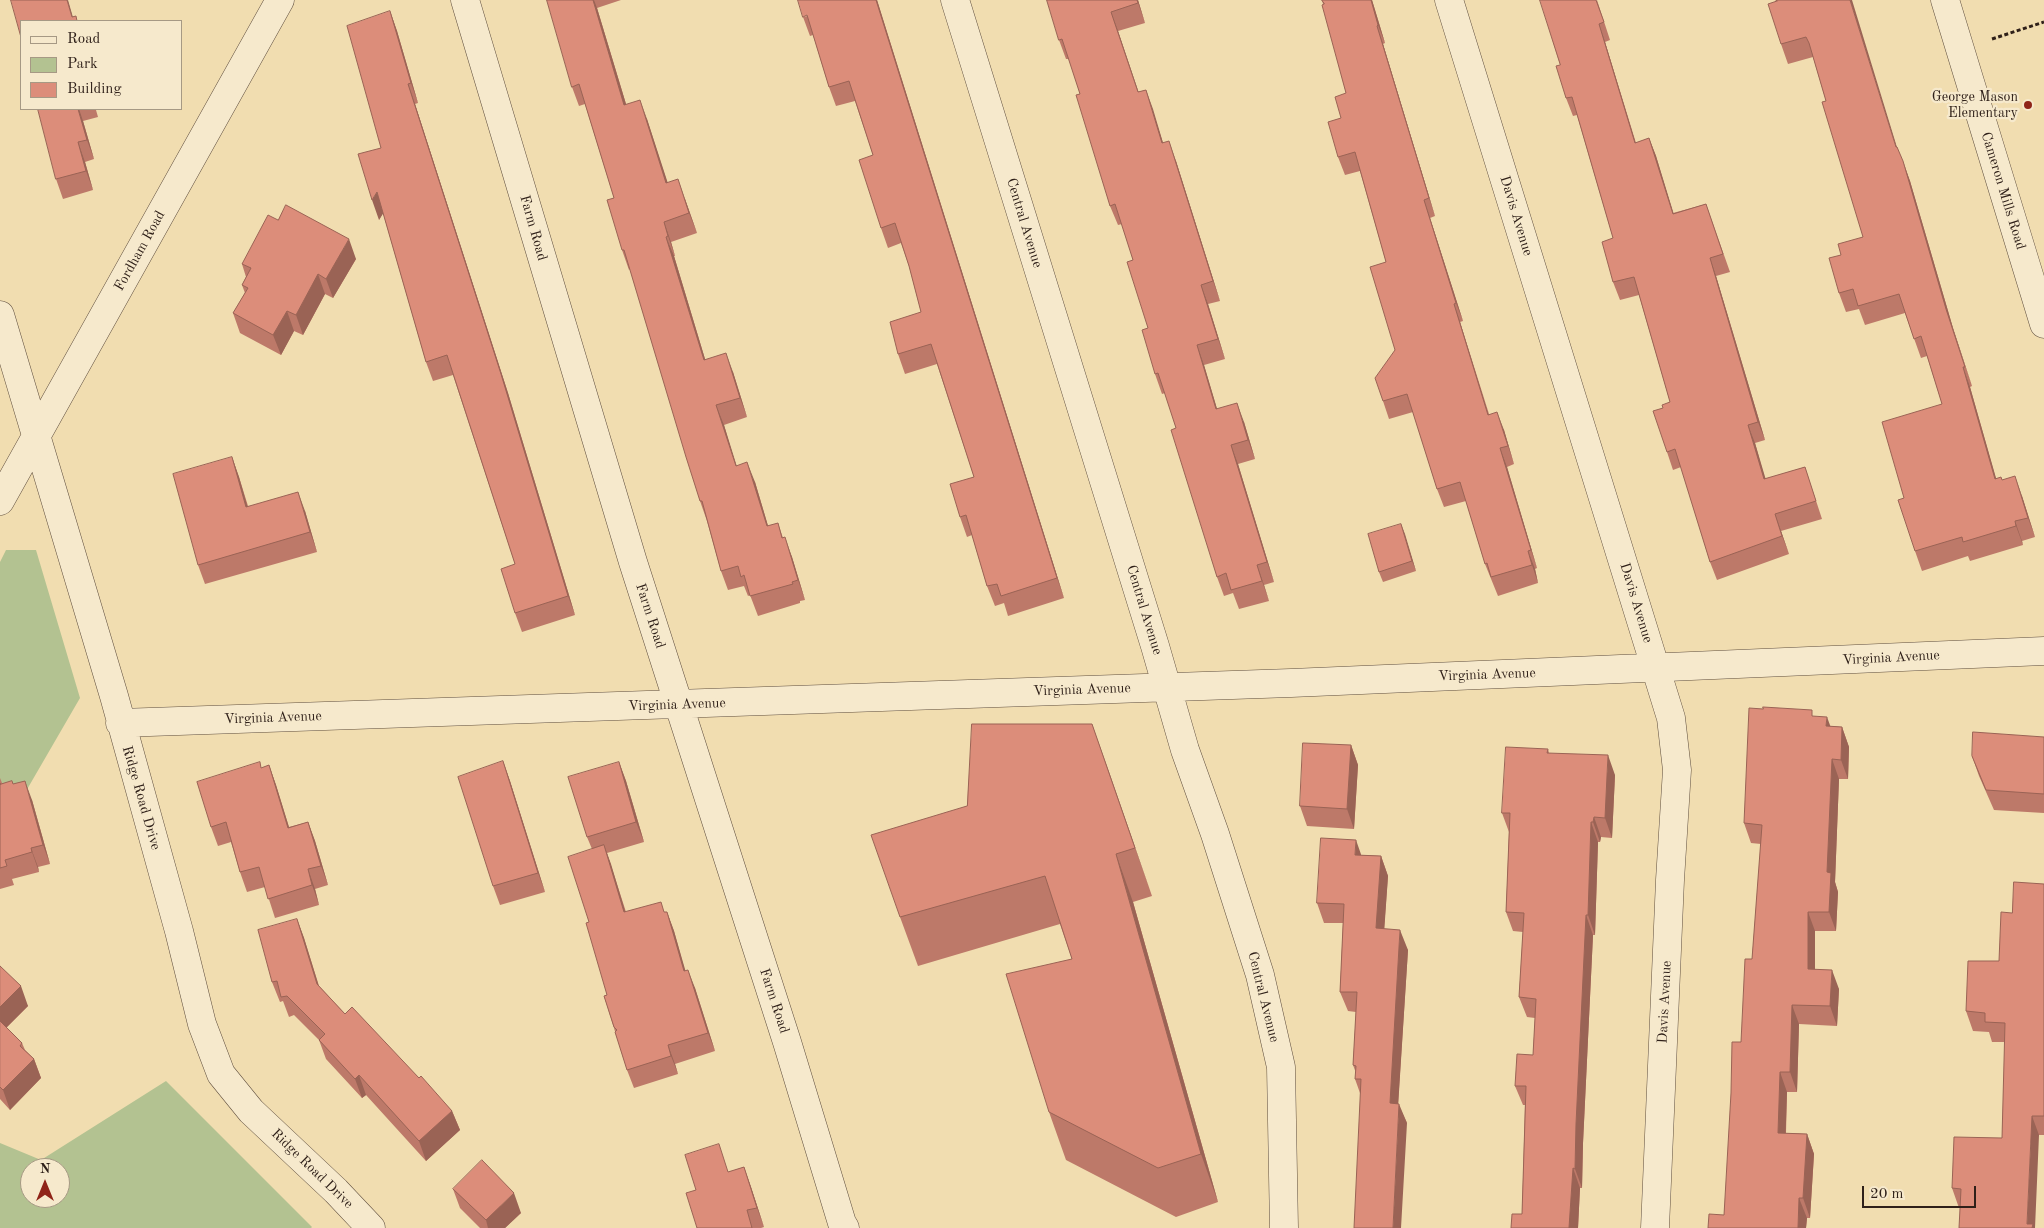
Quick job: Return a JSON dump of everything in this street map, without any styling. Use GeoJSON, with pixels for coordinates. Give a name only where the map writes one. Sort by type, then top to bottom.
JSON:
{"type":"FeatureCollection","features":[{"type":"Feature","properties":{"kind":"street","name":"Fordham Road"},"geometry":{"type":"LineString","coordinates":[[0,501],[280,0]]}},
{"type":"Feature","properties":{"kind":"street","name":"Farm Road"},"geometry":{"type":"LineString","coordinates":[[465,0],[594,435],[845,1228]]}},
{"type":"Feature","properties":{"kind":"street","name":"Central Avenue"},"geometry":{"type":"LineString","coordinates":[[955,0],[1185,750],[1215,834],[1260,975],[1281,1067],[1284,1228]]}},
{"type":"Feature","properties":{"kind":"street","name":"Davis Avenue"},"geometry":{"type":"LineString","coordinates":[[1449,0],[1671,718],[1677,770],[1655,1228]]}},
{"type":"Feature","properties":{"kind":"street","name":"Cameron Mills Road"},"geometry":{"type":"LineString","coordinates":[[1945,0],[2044,324]]}},
{"type":"Feature","properties":{"kind":"street","name":"Ridge Road Drive"},"geometry":{"type":"LineString","coordinates":[[0,314],[180,931],[202,1024],[221,1074],[251,1111],[336,1191],[372,1228]]}},
{"type":"Feature","properties":{"kind":"street","name":"Virginia Avenue"},"geometry":{"type":"LineString","coordinates":[[120,723],[1656,669],[2044,651]]}},
{"type":"Feature","properties":{"kind":"path"},"geometry":{"type":"LineString","coordinates":[[1991,39],[2044,22]]}},
{"type":"Feature","properties":{"kind":"green space"},"geometry":{"type":"Polygon","coordinates":[[[6,550],[36,550],[80,698],[0,836],[0,562],[6,550]]]}},
{"type":"Feature","properties":{"kind":"green space"},"geometry":{"type":"Polygon","coordinates":[[[166,1081],[312,1227],[0,1228],[0,1143],[36,1158],[20,1158],[20,1208],[70,1208],[70,1158],[44,1158],[166,1081]]]}},
{"type":"Feature","properties":{"kind":"building"},"geometry":{"type":"Polygon","coordinates":[[[11,0],[67,0],[72,17],[76,16],[77,20],[20,20],[20,33],[11,0]]]}},
{"type":"Feature","properties":{"kind":"building"},"geometry":{"type":"Polygon","coordinates":[[[547,0],[593,0],[624,105],[640,100],[666,183],[678,179],[689,213],[664,222],[668,236],[666,237],[704,360],[726,353],[740,398],[716,405],[736,466],[747,462],[767,526],[778,523],[782,538],[785,537],[798,580],[792,582],[793,584],[750,596],[744,575],[741,577],[738,566],[721,571],[702,501],[700,501],[686,457],[624,250],[622,250],[607,200],[614,198],[579,84],[572,87],[547,0]]]}},
{"type":"Feature","properties":{"kind":"building"},"geometry":{"type":"Polygon","coordinates":[[[798,0],[876,0],[1057,578],[1001,596],[997,584],[987,586],[966,515],[960,517],[950,484],[974,477],[931,344],[898,354],[890,322],[921,312],[909,266],[895,223],[881,228],[859,160],[873,155],[849,81],[829,87],[807,15],[803,17],[798,0]]]}},
{"type":"Feature","properties":{"kind":"building"},"geometry":{"type":"Polygon","coordinates":[[[1047,0],[1137,0],[1138,3],[1111,12],[1138,92],[1146,90],[1162,143],[1169,141],[1213,281],[1201,285],[1218,339],[1197,345],[1216,409],[1237,403],[1248,440],[1231,445],[1267,562],[1257,565],[1262,581],[1231,590],[1226,573],[1217,577],[1171,430],[1176,428],[1158,373],[1155,374],[1142,330],[1148,328],[1127,262],[1133,260],[1115,204],[1110,206],[1076,95],[1080,94],[1062,39],[1059,40],[1047,0]]]}},
{"type":"Feature","properties":{"kind":"building"},"geometry":{"type":"Polygon","coordinates":[[[1322,0],[1371,0],[1377,26],[1429,198],[1424,200],[1488,415],[1497,412],[1508,446],[1500,448],[1531,550],[1528,551],[1532,565],[1491,577],[1487,563],[1485,564],[1460,482],[1437,489],[1407,394],[1383,401],[1375,378],[1395,350],[1370,267],[1386,262],[1355,152],[1338,157],[1328,122],[1341,118],[1335,97],[1346,93],[1322,0]]]}},
{"type":"Feature","properties":{"kind":"building"},"geometry":{"type":"Polygon","coordinates":[[[1540,0],[1596,0],[1604,22],[1599,24],[1635,143],[1649,138],[1673,214],[1706,204],[1723,254],[1710,258],[1758,422],[1748,425],[1764,479],[1805,467],[1816,501],[1775,514],[1782,536],[1710,562],[1675,449],[1667,452],[1653,411],[1663,408],[1662,405],[1670,402],[1634,277],[1613,282],[1602,242],[1613,238],[1572,97],[1566,98],[1556,66],[1560,65],[1540,0]]]}},
{"type":"Feature","properties":{"kind":"building"},"geometry":{"type":"Polygon","coordinates":[[[1776,0],[1850,0],[1896,147],[1903,161],[1965,367],[1963,367],[1995,479],[2001,477],[2002,480],[2015,476],[2028,518],[2015,521],[2016,526],[1963,542],[1962,537],[1915,551],[1898,500],[1904,498],[1882,422],[1942,404],[1921,336],[1914,339],[1899,294],[1858,306],[1853,289],[1839,293],[1829,258],[1841,255],[1838,244],[1863,237],[1822,102],[1826,101],[1809,43],[1806,37],[1781,44],[1768,4],[1776,0]]]}},
{"type":"Feature","properties":{"kind":"building"},"geometry":{"type":"Polygon","coordinates":[[[390,11],[411,83],[408,84],[501,374],[568,596],[515,613],[501,569],[515,564],[447,355],[426,362],[377,192],[372,200],[358,154],[381,148],[347,26],[390,11]]]}},
{"type":"Feature","properties":{"kind":"building"},"geometry":{"type":"Polygon","coordinates":[[[38,110],[78,110],[87,140],[78,142],[86,171],[56,179],[38,110]]]}},
{"type":"Feature","properties":{"kind":"building"},"geometry":{"type":"Polygon","coordinates":[[[286,205],[349,239],[326,279],[318,274],[296,315],[287,311],[273,335],[233,313],[248,288],[242,285],[251,268],[242,264],[268,215],[278,220],[286,205]]]}},
{"type":"Feature","properties":{"kind":"building"},"geometry":{"type":"Polygon","coordinates":[[[232,457],[246,507],[298,492],[310,532],[198,565],[173,474],[232,457]]]}},
{"type":"Feature","properties":{"kind":"building"},"geometry":{"type":"Polygon","coordinates":[[[1401,524],[1412,561],[1379,572],[1368,534],[1401,524]]]}},
{"type":"Feature","properties":{"kind":"building"},"geometry":{"type":"Polygon","coordinates":[[[1763,707],[1812,710],[1812,716],[1827,717],[1826,726],[1842,727],[1841,760],[1832,759],[1827,872],[1831,873],[1829,912],[1808,912],[1808,969],[1832,970],[1830,1006],[1792,1005],[1790,1072],[1780,1072],[1778,1133],[1807,1134],[1803,1198],[1799,1198],[1798,1228],[1708,1228],[1709,1214],[1724,1215],[1732,1042],[1741,1042],[1745,959],[1752,959],[1762,825],[1744,823],[1749,708],[1763,709],[1763,707]]]}},
{"type":"Feature","properties":{"kind":"building"},"geometry":{"type":"Polygon","coordinates":[[[972,724],[1092,724],[1135,848],[1116,854],[1201,1154],[1158,1168],[1049,1112],[1006,974],[1072,959],[1045,876],[900,917],[871,835],[967,806],[972,724]]]}},
{"type":"Feature","properties":{"kind":"building"},"geometry":{"type":"Polygon","coordinates":[[[1973,732],[2044,737],[2044,794],[1986,790],[1972,756],[1973,732]]]}},
{"type":"Feature","properties":{"kind":"building"},"geometry":{"type":"Polygon","coordinates":[[[1303,743],[1351,745],[1347,809],[1300,806],[1303,743]]]}},
{"type":"Feature","properties":{"kind":"building"},"geometry":{"type":"Polygon","coordinates":[[[1506,747],[1548,749],[1547,753],[1608,755],[1605,818],[1594,817],[1593,822],[1591,822],[1575,1169],[1573,1168],[1569,1228],[1511,1228],[1512,1214],[1522,1214],[1526,1086],[1515,1086],[1517,1054],[1533,1055],[1536,999],[1519,997],[1524,913],[1506,912],[1510,813],[1502,813],[1506,747]]]}},
{"type":"Feature","properties":{"kind":"building"},"geometry":{"type":"Polygon","coordinates":[[[503,761],[538,873],[493,886],[458,777],[503,761]]]}},
{"type":"Feature","properties":{"kind":"building"},"geometry":{"type":"Polygon","coordinates":[[[260,762],[261,768],[269,765],[288,828],[308,822],[321,866],[308,869],[312,885],[268,899],[259,867],[240,872],[226,822],[211,827],[197,782],[260,762]]]}},
{"type":"Feature","properties":{"kind":"building"},"geometry":{"type":"Polygon","coordinates":[[[619,762],[636,822],[587,837],[568,777],[619,762]]]}},
{"type":"Feature","properties":{"kind":"building"},"geometry":{"type":"Polygon","coordinates":[[[12,781],[13,784],[25,781],[43,845],[31,848],[32,852],[5,860],[7,866],[0,868],[0,784],[12,781]]]}},
{"type":"Feature","properties":{"kind":"building"},"geometry":{"type":"Polygon","coordinates":[[[1321,838],[1356,840],[1355,855],[1381,856],[1376,928],[1400,930],[1390,1103],[1399,1104],[1393,1228],[1354,1228],[1361,1079],[1355,1079],[1356,1066],[1353,1065],[1357,992],[1340,992],[1344,904],[1317,903],[1321,838]]]}},
{"type":"Feature","properties":{"kind":"building"},"geometry":{"type":"Polygon","coordinates":[[[604,845],[624,912],[661,902],[664,912],[667,912],[684,971],[688,970],[708,1033],[668,1045],[671,1056],[627,1070],[615,1032],[617,1030],[614,1027],[604,996],[607,995],[586,923],[589,922],[568,857],[604,845]]]}},
{"type":"Feature","properties":{"kind":"building"},"geometry":{"type":"Polygon","coordinates":[[[2014,882],[2044,884],[2044,1116],[2032,1116],[2027,1224],[2033,1224],[2032,1228],[1959,1228],[1961,1189],[1952,1188],[1954,1137],[2002,1138],[2005,1023],[1985,1022],[1985,1013],[1966,1011],[1968,961],[1999,961],[2001,912],[2012,913],[2014,882]]]}},
{"type":"Feature","properties":{"kind":"building"},"geometry":{"type":"Polygon","coordinates":[[[297,919],[317,984],[345,1014],[352,1007],[419,1078],[421,1076],[452,1111],[419,1141],[359,1075],[355,1079],[319,1040],[325,1034],[287,996],[281,997],[277,981],[272,982],[258,930],[297,919]]]}},
{"type":"Feature","properties":{"kind":"building"},"geometry":{"type":"Polygon","coordinates":[[[0,966],[21,986],[0,1007],[0,966]]]}},
{"type":"Feature","properties":{"kind":"building"},"geometry":{"type":"Polygon","coordinates":[[[0,1021],[22,1043],[20,1046],[34,1059],[3,1090],[0,1087],[0,1021]]]}},
{"type":"Feature","properties":{"kind":"building"},"geometry":{"type":"Polygon","coordinates":[[[719,1144],[728,1172],[744,1167],[757,1208],[747,1210],[752,1228],[697,1228],[686,1193],[696,1190],[685,1155],[719,1144]]]}},
{"type":"Feature","properties":{"kind":"building"},"geometry":{"type":"Polygon","coordinates":[[[482,1160],[514,1193],[486,1220],[453,1189],[482,1160]]]}},
{"type":"Feature","properties":{"kind":"place","name":"George Mason Elementary"},"geometry":{"type":"Point","coordinates":[2028,105]}}]}
